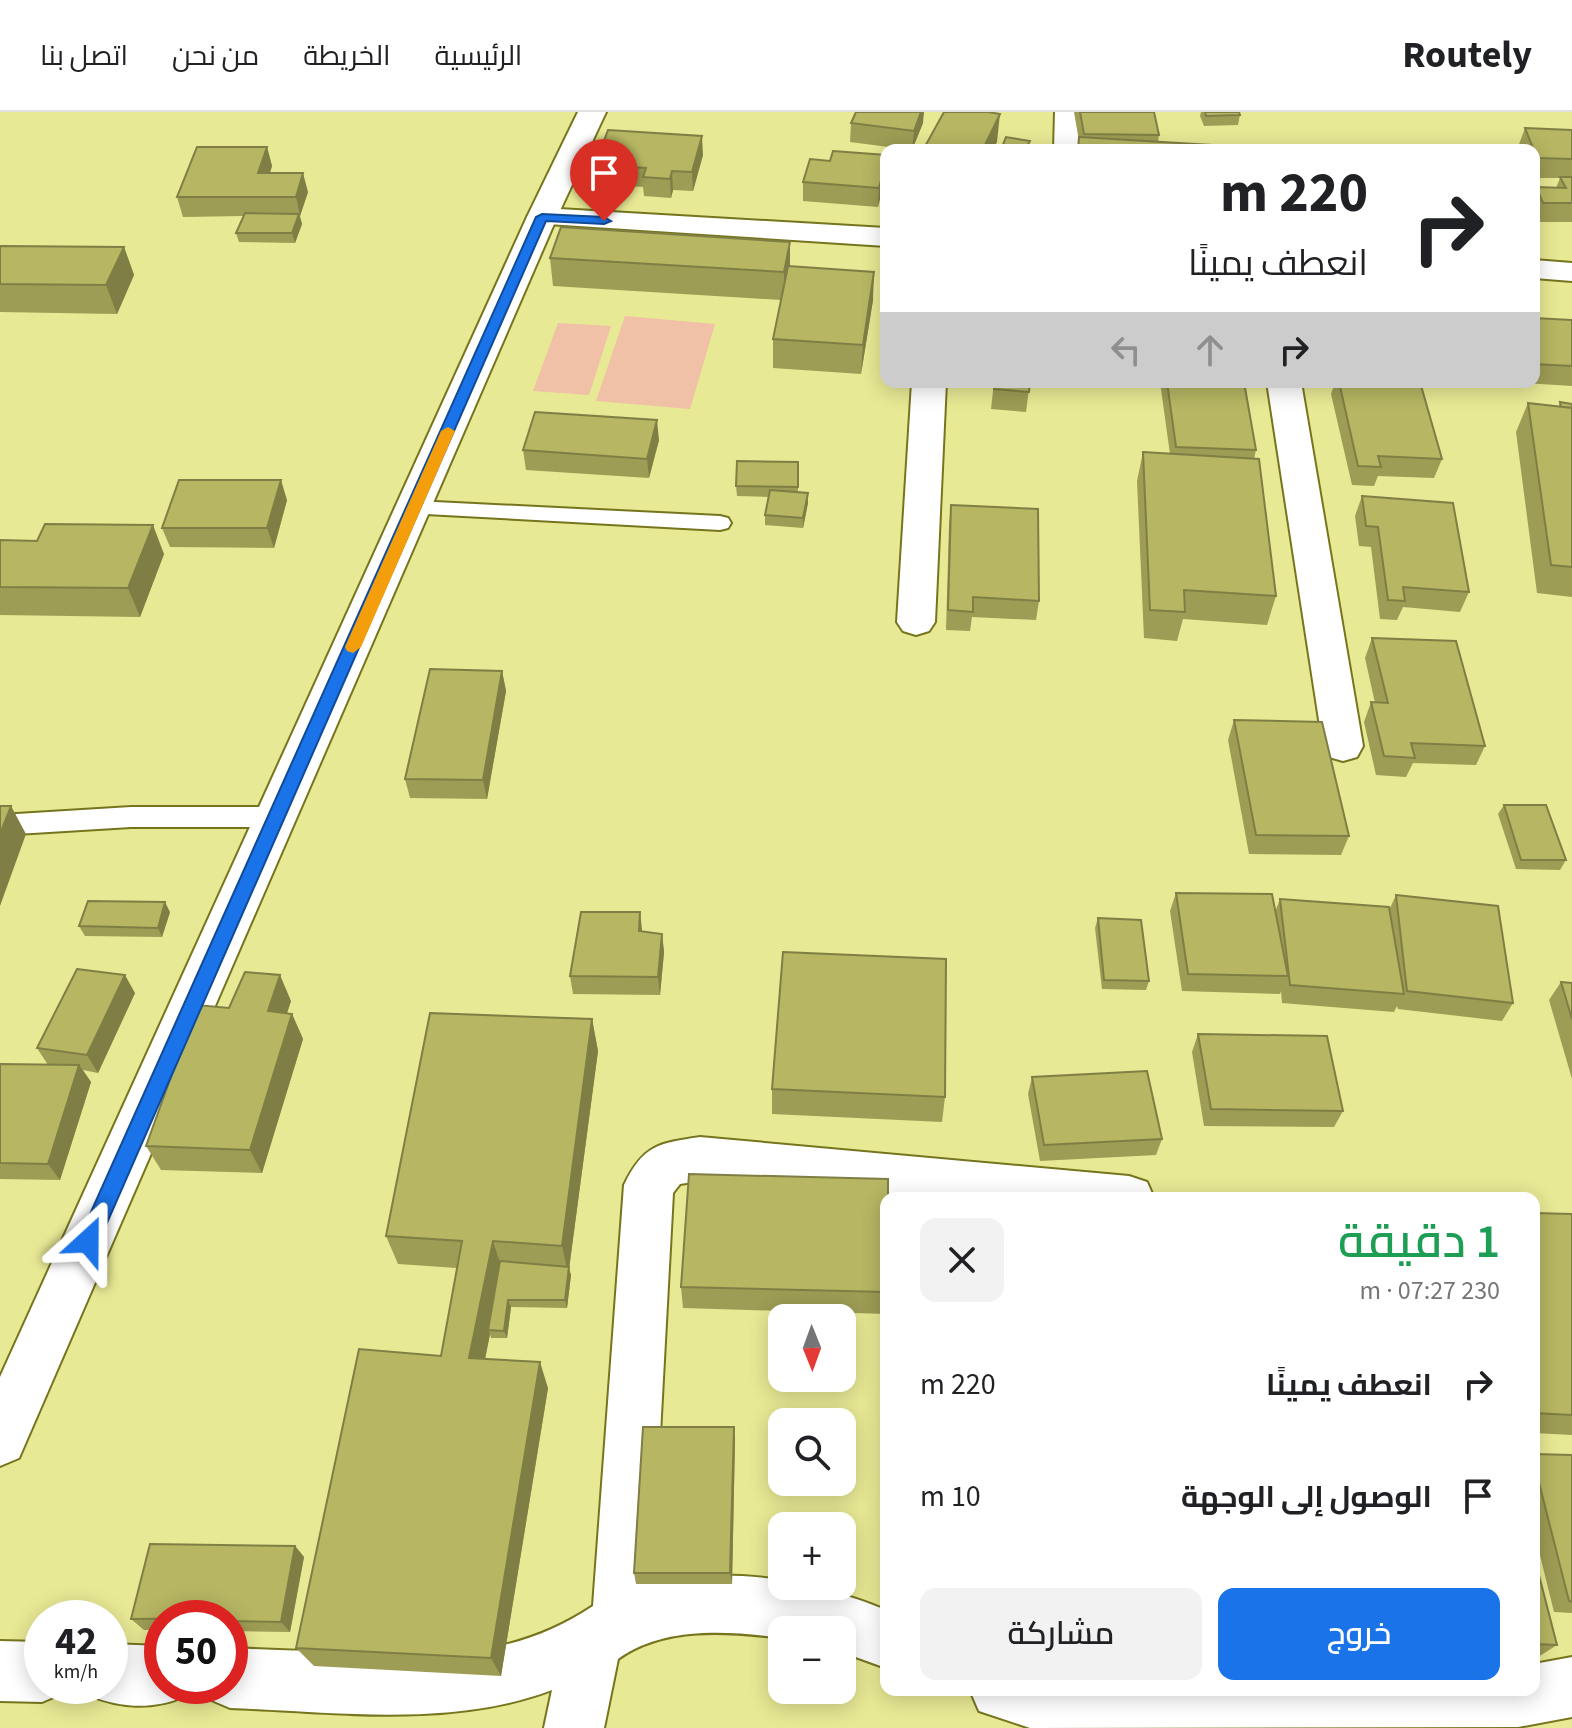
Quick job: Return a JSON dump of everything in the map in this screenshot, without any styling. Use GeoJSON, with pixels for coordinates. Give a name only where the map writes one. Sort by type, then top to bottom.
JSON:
{"type":"FeatureCollection","features":[{"type":"Feature","properties":{"kind":"street"},"geometry":{"type":"LineString","coordinates":[[0,1439],[542,217],[592,112]]}},
{"type":"Feature","properties":{"kind":"street"},"geometry":{"type":"LineString","coordinates":[[1068,144],[1069,112]]}},
{"type":"Feature","properties":{"kind":"street"},"geometry":{"type":"LineString","coordinates":[[542,217],[880,237]]}},
{"type":"Feature","properties":{"kind":"street"},"geometry":{"type":"LineString","coordinates":[[1540,269],[1572,272]]}},
{"type":"Feature","properties":{"kind":"street"},"geometry":{"type":"LineString","coordinates":[[916,622],[929,388]]}},
{"type":"Feature","properties":{"kind":"street"},"geometry":{"type":"LineString","coordinates":[[1285,388],[1343,746]]}},
{"type":"Feature","properties":{"kind":"street"},"geometry":{"type":"LineString","coordinates":[[574,1728],[607,1632],[645,1212],[649,1185],[666,1164],[700,1159],[741,1161],[1066,1192]]}},
{"type":"Feature","properties":{"kind":"street"},"geometry":{"type":"LineString","coordinates":[[248,1679],[407,1684],[479,1681],[556,1659],[607,1632],[672,1607],[770,1607],[831,1619],[880,1637]]}},
{"type":"Feature","properties":{"kind":"street"},"geometry":{"type":"LineString","coordinates":[[0,1671],[24,1672]]}},
{"type":"Feature","properties":{"kind":"street"},"geometry":{"type":"LineString","coordinates":[[1022,1696],[1104,1720],[1537,1704]]}},
{"type":"Feature","properties":{"kind":"lane"},"geometry":{"type":"LineString","coordinates":[[415,508],[720,523]]}},
{"type":"Feature","properties":{"kind":"lane"},"geometry":{"type":"LineString","coordinates":[[0,825],[131,817],[277,817]]}},
{"type":"Feature","properties":{"kind":"shaded area"},"geometry":{"type":"Polygon","coordinates":[[[625,316],[715,324],[690,409],[596,401],[625,316]]]}},
{"type":"Feature","properties":{"kind":"shaded area"},"geometry":{"type":"Polygon","coordinates":[[[558,323],[611,326],[589,395],[533,391],[558,323]]]}},
{"type":"Feature","properties":{"kind":"building"},"geometry":{"type":"Polygon","coordinates":[[[856,112],[921,112],[914,131],[851,123],[856,112]]]}},
{"type":"Feature","properties":{"kind":"building"},"geometry":{"type":"Polygon","coordinates":[[[944,112],[1000,114],[985,144],[926,144],[944,112]]]}},
{"type":"Feature","properties":{"kind":"building"},"geometry":{"type":"Polygon","coordinates":[[[1080,112],[1154,112],[1159,135],[1084,134],[1080,112]]]}},
{"type":"Feature","properties":{"kind":"building"},"geometry":{"type":"Polygon","coordinates":[[[1205,112],[1239,112],[1240,115],[1206,116],[1205,112]]]}},
{"type":"Feature","properties":{"kind":"building"},"geometry":{"type":"Polygon","coordinates":[[[1525,128],[1572,130],[1572,159],[1540,158],[1540,144],[1531,144],[1525,128]]]}},
{"type":"Feature","properties":{"kind":"building"},"geometry":{"type":"Polygon","coordinates":[[[608,130],[702,136],[692,172],[672,171],[670,179],[643,177],[646,168],[595,165],[608,130]]]}},
{"type":"Feature","properties":{"kind":"building"},"geometry":{"type":"Polygon","coordinates":[[[1006,137],[1030,141],[1028,144],[1003,144],[1006,137]]]}},
{"type":"Feature","properties":{"kind":"building"},"geometry":{"type":"Polygon","coordinates":[[[1079,137],[1195,144],[1078,144],[1079,137]]]}},
{"type":"Feature","properties":{"kind":"building"},"geometry":{"type":"Polygon","coordinates":[[[197,147],[267,147],[258,173],[303,173],[296,197],[177,197],[197,147]]]}},
{"type":"Feature","properties":{"kind":"building"},"geometry":{"type":"Polygon","coordinates":[[[833,151],[880,155],[879,188],[803,182],[810,159],[830,161],[833,151]]]}},
{"type":"Feature","properties":{"kind":"building"},"geometry":{"type":"Polygon","coordinates":[[[1560,177],[1572,177],[1572,203],[1543,203],[1540,187],[1566,188],[1560,177]]]}},
{"type":"Feature","properties":{"kind":"building"},"geometry":{"type":"Polygon","coordinates":[[[245,213],[299,214],[292,233],[236,233],[245,213]]]}},
{"type":"Feature","properties":{"kind":"building"},"geometry":{"type":"Polygon","coordinates":[[[561,227],[790,242],[784,272],[550,258],[561,227]]]}},
{"type":"Feature","properties":{"kind":"building"},"geometry":{"type":"Polygon","coordinates":[[[0,246],[124,247],[106,285],[0,284],[0,246]]]}},
{"type":"Feature","properties":{"kind":"building"},"geometry":{"type":"Polygon","coordinates":[[[788,266],[874,272],[863,345],[773,339],[788,266]]]}},
{"type":"Feature","properties":{"kind":"building"},"geometry":{"type":"Polygon","coordinates":[[[1540,318],[1572,320],[1572,366],[1540,364],[1540,318]]]}},
{"type":"Feature","properties":{"kind":"building"},"geometry":{"type":"Polygon","coordinates":[[[994,388],[1029,388],[1029,392],[994,388]]]}},
{"type":"Feature","properties":{"kind":"building"},"geometry":{"type":"Polygon","coordinates":[[[1168,388],[1245,388],[1256,450],[1176,447],[1168,388]]]}},
{"type":"Feature","properties":{"kind":"building"},"geometry":{"type":"Polygon","coordinates":[[[1340,388],[1422,388],[1442,459],[1378,456],[1381,467],[1358,466],[1340,388]]]}},
{"type":"Feature","properties":{"kind":"building"},"geometry":{"type":"Polygon","coordinates":[[[1560,402],[1572,404],[1572,408],[1561,407],[1560,402]]]}},
{"type":"Feature","properties":{"kind":"building"},"geometry":{"type":"Polygon","coordinates":[[[1528,403],[1572,408],[1572,567],[1551,565],[1528,403]]]}},
{"type":"Feature","properties":{"kind":"building"},"geometry":{"type":"Polygon","coordinates":[[[535,412],[657,420],[647,459],[523,450],[535,412]]]}},
{"type":"Feature","properties":{"kind":"building"},"geometry":{"type":"Polygon","coordinates":[[[1143,452],[1259,459],[1276,596],[1184,590],[1185,612],[1150,610],[1143,452]]]}},
{"type":"Feature","properties":{"kind":"building"},"geometry":{"type":"Polygon","coordinates":[[[737,461],[798,462],[798,487],[736,486],[737,461]]]}},
{"type":"Feature","properties":{"kind":"building"},"geometry":{"type":"Polygon","coordinates":[[[179,480],[281,480],[267,528],[162,528],[179,480]]]}},
{"type":"Feature","properties":{"kind":"building"},"geometry":{"type":"Polygon","coordinates":[[[770,490],[808,493],[803,518],[765,515],[770,490]]]}},
{"type":"Feature","properties":{"kind":"building"},"geometry":{"type":"Polygon","coordinates":[[[1362,496],[1453,503],[1469,592],[1403,587],[1405,601],[1388,600],[1378,527],[1366,526],[1362,496]]]}},
{"type":"Feature","properties":{"kind":"building"},"geometry":{"type":"Polygon","coordinates":[[[951,505],[1038,509],[1039,601],[973,597],[973,612],[948,610],[951,505]]]}},
{"type":"Feature","properties":{"kind":"building"},"geometry":{"type":"Polygon","coordinates":[[[45,524],[153,525],[128,588],[0,587],[0,540],[37,541],[45,524]]]}},
{"type":"Feature","properties":{"kind":"building"},"geometry":{"type":"Polygon","coordinates":[[[1372,638],[1456,641],[1485,746],[1411,743],[1415,758],[1384,756],[1371,702],[1388,703],[1372,638]]]}},
{"type":"Feature","properties":{"kind":"building"},"geometry":{"type":"Polygon","coordinates":[[[430,669],[502,671],[483,780],[405,779],[430,669]]]}},
{"type":"Feature","properties":{"kind":"building"},"geometry":{"type":"Polygon","coordinates":[[[1234,720],[1322,722],[1349,836],[1256,835],[1234,720]]]}},
{"type":"Feature","properties":{"kind":"building"},"geometry":{"type":"Polygon","coordinates":[[[1504,805],[1546,805],[1566,860],[1521,860],[1504,805]]]}},
{"type":"Feature","properties":{"kind":"building"},"geometry":{"type":"Polygon","coordinates":[[[0,806],[11,806],[0,834],[0,806]]]}},
{"type":"Feature","properties":{"kind":"building"},"geometry":{"type":"Polygon","coordinates":[[[1176,893],[1272,894],[1288,976],[1188,974],[1176,893]]]}},
{"type":"Feature","properties":{"kind":"building"},"geometry":{"type":"Polygon","coordinates":[[[1396,895],[1498,906],[1513,1003],[1407,991],[1396,895]]]}},
{"type":"Feature","properties":{"kind":"building"},"geometry":{"type":"Polygon","coordinates":[[[1280,899],[1389,907],[1404,994],[1290,985],[1280,899]]]}},
{"type":"Feature","properties":{"kind":"building"},"geometry":{"type":"Polygon","coordinates":[[[88,901],[165,902],[158,928],[79,926],[88,901]]]}},
{"type":"Feature","properties":{"kind":"building"},"geometry":{"type":"Polygon","coordinates":[[[581,912],[640,912],[639,931],[662,934],[658,977],[570,976],[581,912]]]}},
{"type":"Feature","properties":{"kind":"building"},"geometry":{"type":"Polygon","coordinates":[[[1098,918],[1141,920],[1149,981],[1104,980],[1098,918]]]}},
{"type":"Feature","properties":{"kind":"building"},"geometry":{"type":"Polygon","coordinates":[[[783,952],[946,959],[945,1097],[772,1089],[783,952]]]}},
{"type":"Feature","properties":{"kind":"building"},"geometry":{"type":"Polygon","coordinates":[[[77,969],[125,975],[87,1055],[37,1048],[77,969]]]}},
{"type":"Feature","properties":{"kind":"building"},"geometry":{"type":"Polygon","coordinates":[[[245,972],[280,975],[268,1011],[292,1014],[250,1150],[146,1146],[197,1005],[229,1008],[245,972]]]}},
{"type":"Feature","properties":{"kind":"building"},"geometry":{"type":"Polygon","coordinates":[[[1561,982],[1572,983],[1572,1019],[1561,982]]]}},
{"type":"Feature","properties":{"kind":"building"},"geometry":{"type":"Polygon","coordinates":[[[430,1013],[592,1019],[562,1246],[493,1241],[469,1358],[540,1362],[491,1658],[296,1648],[359,1349],[441,1356],[462,1241],[386,1236],[430,1013]]]}},
{"type":"Feature","properties":{"kind":"building"},"geometry":{"type":"Polygon","coordinates":[[[1198,1034],[1327,1036],[1343,1111],[1211,1109],[1198,1034]]]}},
{"type":"Feature","properties":{"kind":"building"},"geometry":{"type":"Polygon","coordinates":[[[0,1064],[79,1065],[48,1164],[0,1163],[0,1064]]]}},
{"type":"Feature","properties":{"kind":"building"},"geometry":{"type":"Polygon","coordinates":[[[1147,1071],[1162,1139],[1044,1145],[1032,1077],[1147,1071]]]}},
{"type":"Feature","properties":{"kind":"building"},"geometry":{"type":"Polygon","coordinates":[[[689,1174],[888,1179],[888,1192],[880,1192],[880,1292],[681,1287],[689,1174]]]}},
{"type":"Feature","properties":{"kind":"building"},"geometry":{"type":"Polygon","coordinates":[[[1540,1213],[1572,1214],[1572,1415],[1540,1413],[1540,1213]]]}},
{"type":"Feature","properties":{"kind":"building"},"geometry":{"type":"Polygon","coordinates":[[[500,1261],[569,1267],[565,1300],[508,1300],[504,1331],[488,1330],[500,1261]]]}},
{"type":"Feature","properties":{"kind":"building"},"geometry":{"type":"Polygon","coordinates":[[[643,1427],[734,1427],[730,1573],[634,1573],[643,1427]]]}},
{"type":"Feature","properties":{"kind":"building"},"geometry":{"type":"Polygon","coordinates":[[[1540,1454],[1572,1455],[1572,1602],[1569,1601],[1540,1487],[1540,1454]]]}},
{"type":"Feature","properties":{"kind":"building"},"geometry":{"type":"Polygon","coordinates":[[[150,1544],[295,1546],[281,1622],[248,1621],[248,1600],[144,1600],[144,1619],[131,1619],[150,1544]]]}},
{"type":"Feature","properties":{"kind":"building"},"geometry":{"type":"Polygon","coordinates":[[[1540,1579],[1557,1645],[1540,1644],[1540,1579]]]}},
{"type":"Feature","properties":{"kind":"slow traffic"},"geometry":{"type":"LineString","coordinates":[[353,647],[448,431]]}},
{"type":"Feature","properties":{"kind":"route"},"geometry":{"type":"LineString","coordinates":[[88,1241],[542,217],[604,221]]}}]}
